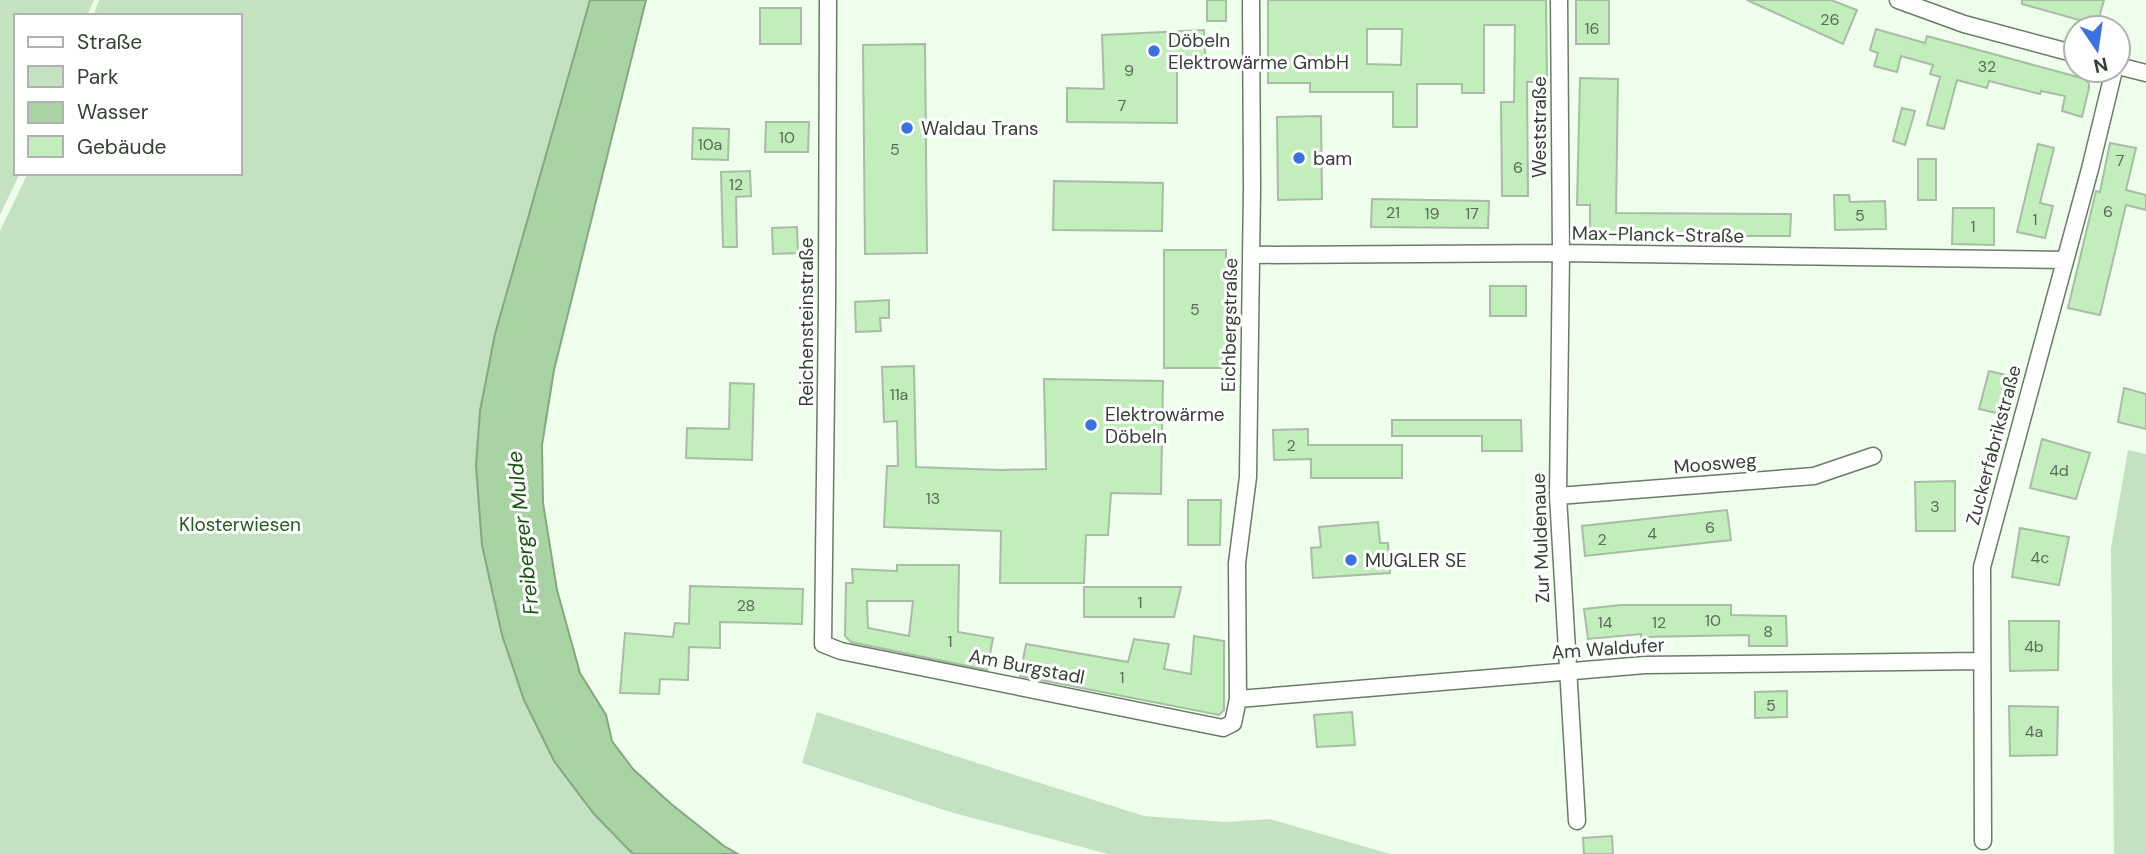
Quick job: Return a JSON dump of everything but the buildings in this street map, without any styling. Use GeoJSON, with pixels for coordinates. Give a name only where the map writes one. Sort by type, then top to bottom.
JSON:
{"type":"FeatureCollection","features":[{"type":"Feature","properties":{"kind":"street","name":"Reichensteinstraße"},"geometry":{"type":"LineString","coordinates":[[822,644],[828,293],[828,0]]}},
{"type":"Feature","properties":{"kind":"street","name":"Eichbergstraße"},"geometry":{"type":"LineString","coordinates":[[1223,728],[1233,723],[1238,699],[1237,563],[1248,492],[1251,0]]}},
{"type":"Feature","properties":{"kind":"street","name":"Weststraße"},"geometry":{"type":"LineString","coordinates":[[1559,0],[1561,253]]}},
{"type":"Feature","properties":{"kind":"street"},"geometry":{"type":"LineString","coordinates":[[1898,0],[1964,24],[2062,50]]}},
{"type":"Feature","properties":{"kind":"street","name":"Zuckerfabrikstraße"},"geometry":{"type":"LineString","coordinates":[[1983,841],[1982,567],[2110,84]]}},
{"type":"Feature","properties":{"kind":"street","name":"Max-Planck-Straße"},"geometry":{"type":"LineString","coordinates":[[1251,255],[1561,253],[2065,260]]}},
{"type":"Feature","properties":{"kind":"street","name":"Zur Muldenaue"},"geometry":{"type":"LineString","coordinates":[[1561,253],[1558,496],[1577,821]]}},
{"type":"Feature","properties":{"kind":"street","name":"Moosweg"},"geometry":{"type":"LineString","coordinates":[[1558,496],[1814,476],[1873,456]]}},
{"type":"Feature","properties":{"kind":"street","name":"Am Burgstadl"},"geometry":{"type":"LineString","coordinates":[[822,644],[841,651],[1223,728]]}},
{"type":"Feature","properties":{"kind":"street","name":"Am Waldufer"},"geometry":{"type":"LineString","coordinates":[[1238,699],[1645,665],[1982,661]]}},
{"type":"Feature","properties":{"kind":"green space"},"geometry":{"type":"Polygon","coordinates":[[[0,0],[94,0],[88,14],[14,14],[14,175],[19,175],[0,215],[0,0]]]}},
{"type":"Feature","properties":{"kind":"green space","name":"Klosterwiesen"},"geometry":{"type":"Polygon","coordinates":[[[99,0],[590,0],[495,333],[480,411],[476,466],[482,545],[502,635],[524,700],[554,761],[594,814],[633,854],[0,854],[0,231],[27,175],[242,175],[242,14],[94,14],[99,0]]]}},
{"type":"Feature","properties":{"kind":"green space"},"geometry":{"type":"Polygon","coordinates":[[[2128,450],[2146,454],[2146,854],[2114,854],[2111,548],[2128,450]]]}},
{"type":"Feature","properties":{"kind":"green space"},"geometry":{"type":"Polygon","coordinates":[[[817,712],[1144,816],[1225,822],[1270,819],[1390,854],[1108,854],[950,812],[802,763],[817,712]]]}},
{"type":"Feature","properties":{"kind":"water","name":"Freiberger Mulde"},"geometry":{"type":"Polygon","coordinates":[[[590,0],[646,0],[554,370],[542,445],[543,503],[557,590],[580,673],[606,715],[612,741],[633,769],[670,803],[738,854],[633,854],[594,814],[554,761],[524,700],[502,635],[482,545],[476,466],[480,411],[495,334],[590,0]]]}},
{"type":"Feature","properties":{"kind":"place","name":"Döbeln Elektrowärme GmbH"},"geometry":{"type":"Point","coordinates":[1154,51]}},
{"type":"Feature","properties":{"kind":"place","name":"Waldau Trans"},"geometry":{"type":"Point","coordinates":[907,128]}},
{"type":"Feature","properties":{"kind":"place","name":"bam"},"geometry":{"type":"Point","coordinates":[1299,158]}},
{"type":"Feature","properties":{"kind":"place","name":"Elektrowärme Döbeln"},"geometry":{"type":"Point","coordinates":[1091,425]}},
{"type":"Feature","properties":{"kind":"place","name":"MUGLER SE"},"geometry":{"type":"Point","coordinates":[1351,560]}}]}
